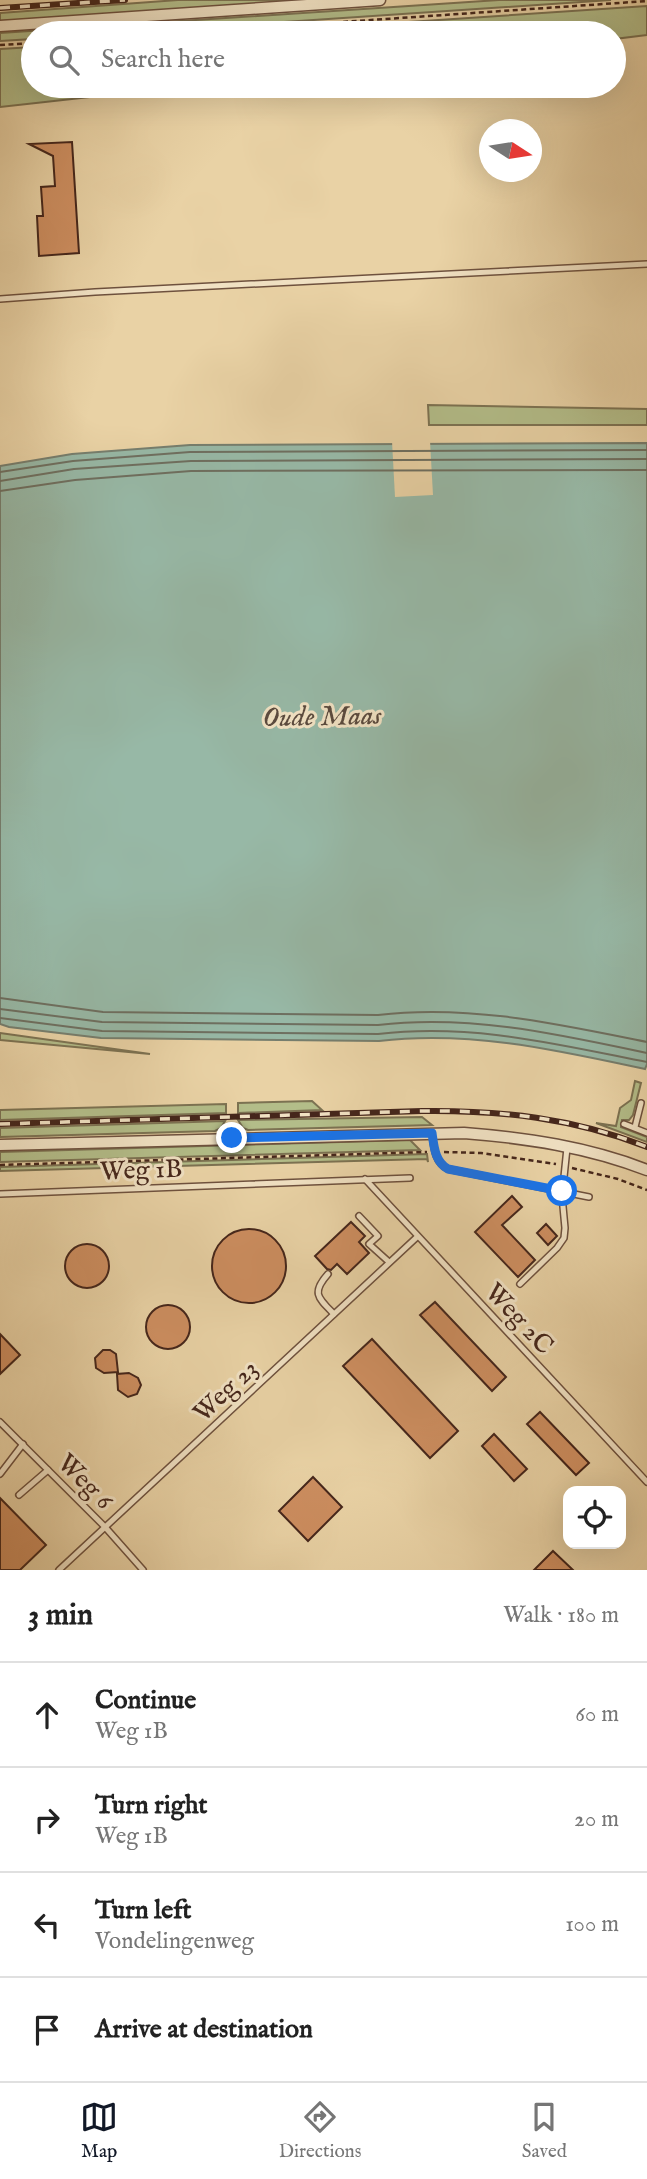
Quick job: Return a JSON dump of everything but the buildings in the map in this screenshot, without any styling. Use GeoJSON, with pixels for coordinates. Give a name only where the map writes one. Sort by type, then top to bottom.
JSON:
{"type":"FeatureCollection","features":[{"type":"Feature","properties":{"kind":"street"},"geometry":{"type":"LineString","coordinates":[[73,21],[380,0]]}},
{"type":"Feature","properties":{"kind":"street"},"geometry":{"type":"LineString","coordinates":[[0,26],[21,25]]}},
{"type":"Feature","properties":{"kind":"street"},"geometry":{"type":"LineString","coordinates":[[0,1145],[432,1133],[500,1136],[568,1146],[625,1161],[647,1170]]}},
{"type":"Feature","properties":{"kind":"lane"},"geometry":{"type":"LineString","coordinates":[[0,299],[647,264]]}},
{"type":"Feature","properties":{"kind":"lane"},"geometry":{"type":"LineString","coordinates":[[635,1127],[641,1103]]}},
{"type":"Feature","properties":{"kind":"lane"},"geometry":{"type":"LineString","coordinates":[[624,1124],[647,1133]]}},
{"type":"Feature","properties":{"kind":"lane"},"geometry":{"type":"LineString","coordinates":[[432,1133],[435,1152],[441,1166],[448,1169],[589,1197]]}},
{"type":"Feature","properties":{"kind":"lane"},"geometry":{"type":"LineString","coordinates":[[520,1284],[562,1242],[565,1233],[562,1191],[568,1146]]}},
{"type":"Feature","properties":{"kind":"lane","name":"Weg 1B"},"geometry":{"type":"LineString","coordinates":[[0,1194],[410,1178]]}},
{"type":"Feature","properties":{"kind":"lane","name":"Weg 2C"},"geometry":{"type":"LineString","coordinates":[[365,1179],[647,1482]]}},
{"type":"Feature","properties":{"kind":"lane"},"geometry":{"type":"LineString","coordinates":[[359,1216],[379,1236],[369,1244],[389,1262]]}},
{"type":"Feature","properties":{"kind":"lane","name":"Weg 23"},"geometry":{"type":"LineString","coordinates":[[59,1570],[417,1237]]}},
{"type":"Feature","properties":{"kind":"lane"},"geometry":{"type":"LineString","coordinates":[[328,1274],[319,1283],[317,1290],[319,1297],[334,1314]]}},
{"type":"Feature","properties":{"kind":"lane","name":"Weg 6"},"geometry":{"type":"LineString","coordinates":[[0,1422],[105,1527],[142,1569]]}},
{"type":"Feature","properties":{"kind":"lane"},"geometry":{"type":"LineString","coordinates":[[0,1474],[23,1444]]}},
{"type":"Feature","properties":{"kind":"lane"},"geometry":{"type":"LineString","coordinates":[[19,1495],[48,1470]]}},
{"type":"Feature","properties":{"kind":"path"},"geometry":{"type":"LineString","coordinates":[[356,21],[647,1]]}},
{"type":"Feature","properties":{"kind":"path"},"geometry":{"type":"LineString","coordinates":[[0,46],[21,44]]}},
{"type":"Feature","properties":{"kind":"path"},"geometry":{"type":"LineString","coordinates":[[0,1165],[435,1152],[481,1153],[526,1158],[618,1179],[647,1190]]}},
{"type":"Feature","properties":{"kind":"green space"},"geometry":{"type":"Polygon","coordinates":[[[178,0],[333,0],[0,21],[0,13],[178,0]]]}},
{"type":"Feature","properties":{"kind":"green space"},"geometry":{"type":"Polygon","coordinates":[[[499,0],[611,0],[298,21],[181,21],[499,0]]]}},
{"type":"Feature","properties":{"kind":"green space"},"geometry":{"type":"Polygon","coordinates":[[[647,6],[647,35],[626,38],[626,21],[423,21],[647,6]]]}},
{"type":"Feature","properties":{"kind":"green space"},"geometry":{"type":"Polygon","coordinates":[[[21,32],[21,40],[0,41],[0,33],[21,32]]]}},
{"type":"Feature","properties":{"kind":"green space"},"geometry":{"type":"Polygon","coordinates":[[[21,48],[21,98],[81,98],[0,107],[0,49],[21,48]]]}},
{"type":"Feature","properties":{"kind":"green space"},"geometry":{"type":"Polygon","coordinates":[[[428,405],[647,409],[647,425],[429,425],[428,405]]]}},
{"type":"Feature","properties":{"kind":"green space"},"geometry":{"type":"Polygon","coordinates":[[[0,1033],[150,1054],[0,1040],[0,1033]]]}},
{"type":"Feature","properties":{"kind":"green space"},"geometry":{"type":"Polygon","coordinates":[[[635,1081],[641,1083],[633,1115],[629,1120],[622,1120],[621,1127],[647,1137],[647,1142],[596,1123],[616,1126],[620,1108],[631,1100],[635,1081]]]}},
{"type":"Feature","properties":{"kind":"green space"},"geometry":{"type":"Polygon","coordinates":[[[312,1101],[322,1110],[238,1113],[238,1103],[312,1101]]]}},
{"type":"Feature","properties":{"kind":"green space"},"geometry":{"type":"Polygon","coordinates":[[[226,1104],[226,1113],[0,1120],[0,1110],[226,1104]]]}},
{"type":"Feature","properties":{"kind":"green space"},"geometry":{"type":"Polygon","coordinates":[[[422,1117],[432,1125],[248,1130],[243,1128],[238,1120],[422,1117]]]}},
{"type":"Feature","properties":{"kind":"green space"},"geometry":{"type":"Polygon","coordinates":[[[225,1121],[221,1128],[215,1131],[0,1137],[0,1128],[225,1121]]]}},
{"type":"Feature","properties":{"kind":"green space"},"geometry":{"type":"Polygon","coordinates":[[[410,1140],[420,1150],[0,1162],[0,1152],[410,1140]]]}},
{"type":"Feature","properties":{"kind":"green space"},"geometry":{"type":"Polygon","coordinates":[[[427,1154],[428,1162],[427,1159],[0,1171],[0,1167],[427,1154]]]}},
{"type":"Feature","properties":{"kind":"water","name":"Oude Maas"},"geometry":{"type":"Polygon","coordinates":[[[647,443],[645,1069],[546,1049],[480,1040],[101,1038],[0,1024],[0,466],[72,454],[190,445],[647,443]]]}},
{"type":"Feature","properties":{"kind":"pier"},"geometry":{"type":"Polygon","coordinates":[[[392,441],[430,441],[433,495],[395,497],[392,441]]]}},
{"type":"Feature","properties":{"kind":"railway"},"geometry":{"type":"LineString","coordinates":[[0,8],[125,0]]}},
{"type":"Feature","properties":{"kind":"railway"},"geometry":{"type":"LineString","coordinates":[[0,1124],[422,1111],[480,1112],[564,1123],[620,1137],[647,1147]]}},
{"type":"Feature","properties":{"kind":"route"},"geometry":{"type":"LineString","coordinates":[[232,1138],[432,1133],[437,1160],[441,1166],[562,1191]]}}]}
